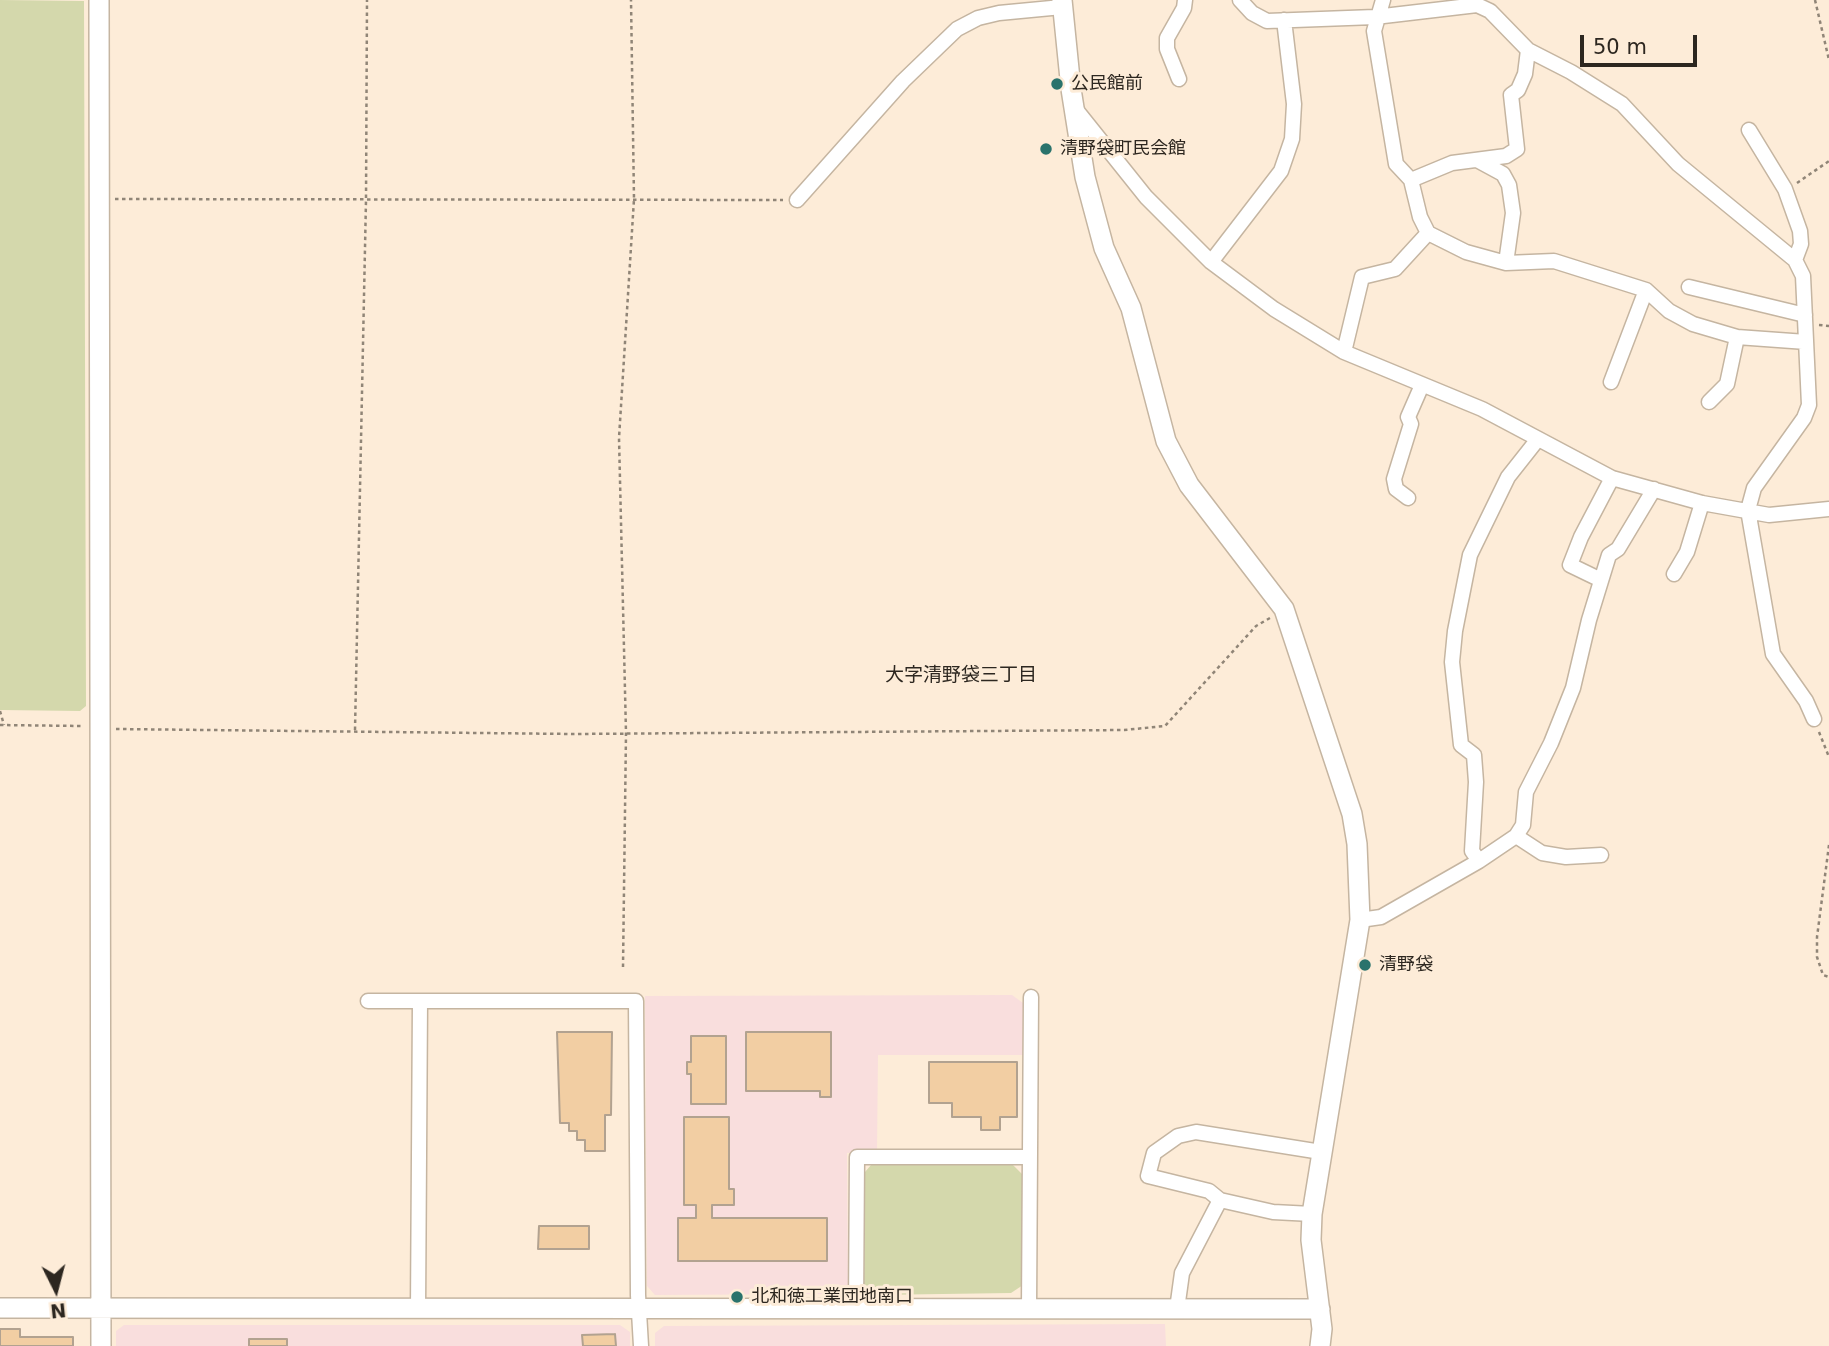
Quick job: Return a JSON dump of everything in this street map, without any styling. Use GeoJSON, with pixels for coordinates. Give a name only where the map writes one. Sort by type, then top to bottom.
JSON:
{"type":"FeatureCollection","features":[{"type":"Feature","properties":{"kind":"street"},"geometry":{"type":"LineString","coordinates":[[99,0],[102,1346]]}},
{"type":"Feature","properties":{"kind":"street"},"geometry":{"type":"LineString","coordinates":[[1179,79],[1167,49],[1167,38],[1184,8],[1185,0]]}},
{"type":"Feature","properties":{"kind":"street"},"geometry":{"type":"LineString","coordinates":[[1240,0],[1252,13],[1268,21],[1376,17],[1477,5],[1490,11],[1528,50],[1571,72],[1622,104],[1678,164],[1795,260],[1803,276],[1809,405],[1804,418],[1754,488],[1748,510],[1773,654],[1806,701],[1814,719]]}},
{"type":"Feature","properties":{"kind":"street"},"geometry":{"type":"LineString","coordinates":[[1383,0],[1374,31],[1396,164],[1411,180],[1420,217],[1428,233],[1466,252],[1506,263],[1553,261],[1646,290],[1669,311],[1693,324],[1737,337],[1806,342]]}},
{"type":"Feature","properties":{"kind":"street"},"geometry":{"type":"LineString","coordinates":[[797,200],[903,81],[957,29],[978,18],[1062,3],[1073,106],[1085,177],[1104,248],[1131,308],[1166,441],[1189,485],[1284,609],[1352,814],[1357,844],[1360,920],[1312,1214],[1311,1240],[1320,1309],[1320,1346]]}},
{"type":"Feature","properties":{"kind":"street"},"geometry":{"type":"LineString","coordinates":[[1211,262],[1281,171],[1292,139],[1294,104],[1284,20]]}},
{"type":"Feature","properties":{"kind":"street"},"geometry":{"type":"LineString","coordinates":[[1411,180],[1452,163],[1506,156],[1517,149],[1511,95],[1518,90],[1525,74],[1528,50]]}},
{"type":"Feature","properties":{"kind":"street"},"geometry":{"type":"LineString","coordinates":[[1073,106],[1146,197],[1211,262],[1273,309],[1344,352],[1482,409],[1612,478],[1702,503],[1769,515],[1829,509]]}},
{"type":"Feature","properties":{"kind":"street"},"geometry":{"type":"LineString","coordinates":[[1749,130],[1785,189],[1800,231],[1801,244],[1795,260]]}},
{"type":"Feature","properties":{"kind":"street"},"geometry":{"type":"LineString","coordinates":[[1479,161],[1503,174],[1509,185],[1513,213],[1506,263]]}},
{"type":"Feature","properties":{"kind":"street"},"geometry":{"type":"LineString","coordinates":[[1344,352],[1362,277],[1395,269],[1428,233]]}},
{"type":"Feature","properties":{"kind":"street"},"geometry":{"type":"LineString","coordinates":[[1689,287],[1805,315]]}},
{"type":"Feature","properties":{"kind":"street"},"geometry":{"type":"LineString","coordinates":[[1611,382],[1646,290]]}},
{"type":"Feature","properties":{"kind":"street"},"geometry":{"type":"LineString","coordinates":[[1709,402],[1727,384],[1737,337]]}},
{"type":"Feature","properties":{"kind":"street"},"geometry":{"type":"LineString","coordinates":[[1408,498],[1396,489],[1394,479],[1411,424],[1408,417],[1422,385]]}},
{"type":"Feature","properties":{"kind":"street"},"geometry":{"type":"LineString","coordinates":[[1479,861],[1472,851],[1476,782],[1474,755],[1461,745],[1452,662],[1455,631],[1470,555],[1508,477],[1538,439]]}},
{"type":"Feature","properties":{"kind":"street"},"geometry":{"type":"LineString","coordinates":[[1601,579],[1570,565],[1581,537],[1612,478]]}},
{"type":"Feature","properties":{"kind":"street"},"geometry":{"type":"LineString","coordinates":[[1360,920],[1381,917],[1479,861],[1516,836],[1523,825],[1526,792],[1552,743],[1573,688],[1609,555],[1618,549],[1654,489]]}},
{"type":"Feature","properties":{"kind":"street"},"geometry":{"type":"LineString","coordinates":[[1674,575],[1687,552],[1702,503]]}},
{"type":"Feature","properties":{"kind":"street"},"geometry":{"type":"LineString","coordinates":[[1516,836],[1542,853],[1566,857],[1601,855]]}},
{"type":"Feature","properties":{"kind":"street"},"geometry":{"type":"LineString","coordinates":[[1029,1308],[1031,997]]}},
{"type":"Feature","properties":{"kind":"street"},"geometry":{"type":"LineString","coordinates":[[368,1001],[636,1001],[638,1295],[641,1310],[641,1346]]}},
{"type":"Feature","properties":{"kind":"street"},"geometry":{"type":"LineString","coordinates":[[418,1310],[420,1001]]}},
{"type":"Feature","properties":{"kind":"street"},"geometry":{"type":"LineString","coordinates":[[1312,1214],[1273,1212],[1220,1200],[1209,1191],[1148,1176],[1154,1153],[1178,1136],[1196,1132],[1321,1152]]}},
{"type":"Feature","properties":{"kind":"street"},"geometry":{"type":"LineString","coordinates":[[856,1309],[857,1157],[1028,1157]]}},
{"type":"Feature","properties":{"kind":"street"},"geometry":{"type":"LineString","coordinates":[[1177,1309],[1182,1273],[1220,1200]]}},
{"type":"Feature","properties":{"kind":"street"},"geometry":{"type":"LineString","coordinates":[[0,1308],[1320,1309]]}},
{"type":"Feature","properties":{"kind":"path"},"geometry":{"type":"LineString","coordinates":[[355,730],[366,200],[367,0]]}},
{"type":"Feature","properties":{"kind":"path"},"geometry":{"type":"LineString","coordinates":[[623,967],[626,733],[619,438],[634,199],[631,0]]}},
{"type":"Feature","properties":{"kind":"path"},"geometry":{"type":"LineString","coordinates":[[1815,0],[1829,60]]}},
{"type":"Feature","properties":{"kind":"path"},"geometry":{"type":"LineString","coordinates":[[1785,189],[1829,161]]}},
{"type":"Feature","properties":{"kind":"path"},"geometry":{"type":"LineString","coordinates":[[99,199],[797,200]]}},
{"type":"Feature","properties":{"kind":"path"},"geometry":{"type":"LineString","coordinates":[[0,710],[2,725],[99,726],[119,730],[626,733],[1098,730],[1165,726],[1256,626],[1284,609]]}},
{"type":"Feature","properties":{"kind":"path"},"geometry":{"type":"LineString","coordinates":[[1814,719],[1829,757]]}},
{"type":"Feature","properties":{"kind":"path"},"geometry":{"type":"LineString","coordinates":[[1829,845],[1817,937],[1817,957],[1823,975],[1829,977]]}},
{"type":"Feature","properties":{"kind":"shaded area"},"geometry":{"type":"Polygon","coordinates":[[[1012,995],[1023,1003],[1024,1055],[878,1055],[877,1151],[847,1153],[848,1288],[843,1294],[655,1295],[647,1286],[645,996],[1012,995]]]}},
{"type":"Feature","properties":{"kind":"shaded area"},"geometry":{"type":"Polygon","coordinates":[[[1165,1324],[1166,1346],[655,1346],[655,1333],[664,1326],[1165,1324]]]}},
{"type":"Feature","properties":{"kind":"shaded area"},"geometry":{"type":"Polygon","coordinates":[[[124,1325],[620,1325],[630,1332],[630,1346],[116,1346],[116,1331],[124,1325]]]}},
{"type":"Feature","properties":{"kind":"green space"},"geometry":{"type":"Polygon","coordinates":[[[0,0],[84,1],[86,706],[80,711],[0,710],[0,0]]]}},
{"type":"Feature","properties":{"kind":"green space"},"geometry":{"type":"Polygon","coordinates":[[[1011,1163],[1022,1174],[1023,1285],[1011,1293],[874,1295],[864,1286],[865,1172],[871,1165],[1011,1163]]]}},
{"type":"Feature","properties":{"kind":"building"},"geometry":{"type":"Polygon","coordinates":[[[557,1032],[612,1032],[611,1115],[605,1115],[605,1151],[585,1151],[585,1140],[577,1140],[577,1131],[569,1131],[569,1123],[560,1123],[557,1032]]]}},
{"type":"Feature","properties":{"kind":"building"},"geometry":{"type":"Polygon","coordinates":[[[746,1032],[831,1032],[831,1097],[820,1097],[820,1091],[746,1091],[746,1032]]]}},
{"type":"Feature","properties":{"kind":"building"},"geometry":{"type":"Polygon","coordinates":[[[691,1036],[726,1036],[726,1104],[691,1104],[691,1074],[687,1074],[687,1062],[691,1062],[691,1036]]]}},
{"type":"Feature","properties":{"kind":"building"},"geometry":{"type":"Polygon","coordinates":[[[929,1062],[1017,1062],[1017,1117],[1000,1117],[1000,1130],[981,1130],[981,1117],[952,1117],[952,1103],[929,1103],[929,1062]]]}},
{"type":"Feature","properties":{"kind":"building"},"geometry":{"type":"Polygon","coordinates":[[[684,1117],[729,1117],[729,1189],[734,1189],[734,1205],[712,1205],[712,1218],[827,1218],[827,1261],[678,1261],[678,1218],[696,1218],[696,1205],[684,1205],[684,1117]]]}},
{"type":"Feature","properties":{"kind":"building"},"geometry":{"type":"Polygon","coordinates":[[[539,1226],[589,1226],[589,1249],[538,1249],[539,1226]]]}},
{"type":"Feature","properties":{"kind":"building"},"geometry":{"type":"Polygon","coordinates":[[[0,1329],[20,1329],[20,1337],[73,1337],[73,1346],[0,1346],[0,1329]]]}},
{"type":"Feature","properties":{"kind":"building"},"geometry":{"type":"Polygon","coordinates":[[[615,1334],[616,1346],[583,1346],[582,1335],[615,1334]]]}},
{"type":"Feature","properties":{"kind":"building"},"geometry":{"type":"Polygon","coordinates":[[[249,1339],[287,1339],[287,1346],[249,1346],[249,1339]]]}},
{"type":"Feature","properties":{"kind":"place","name":"公民館前"},"geometry":{"type":"Point","coordinates":[1057,84]}},
{"type":"Feature","properties":{"kind":"place","name":"清野袋町民会館"},"geometry":{"type":"Point","coordinates":[1046,149]}},
{"type":"Feature","properties":{"kind":"place","name":"清野袋"},"geometry":{"type":"Point","coordinates":[1365,965]}},
{"type":"Feature","properties":{"kind":"place","name":"北和徳工業団地南口"},"geometry":{"type":"Point","coordinates":[737,1297]}},
{"type":"Feature","properties":{"kind":"district","name":"大字清野袋三丁目"},"geometry":{"type":"Point","coordinates":[961,676]}}]}
